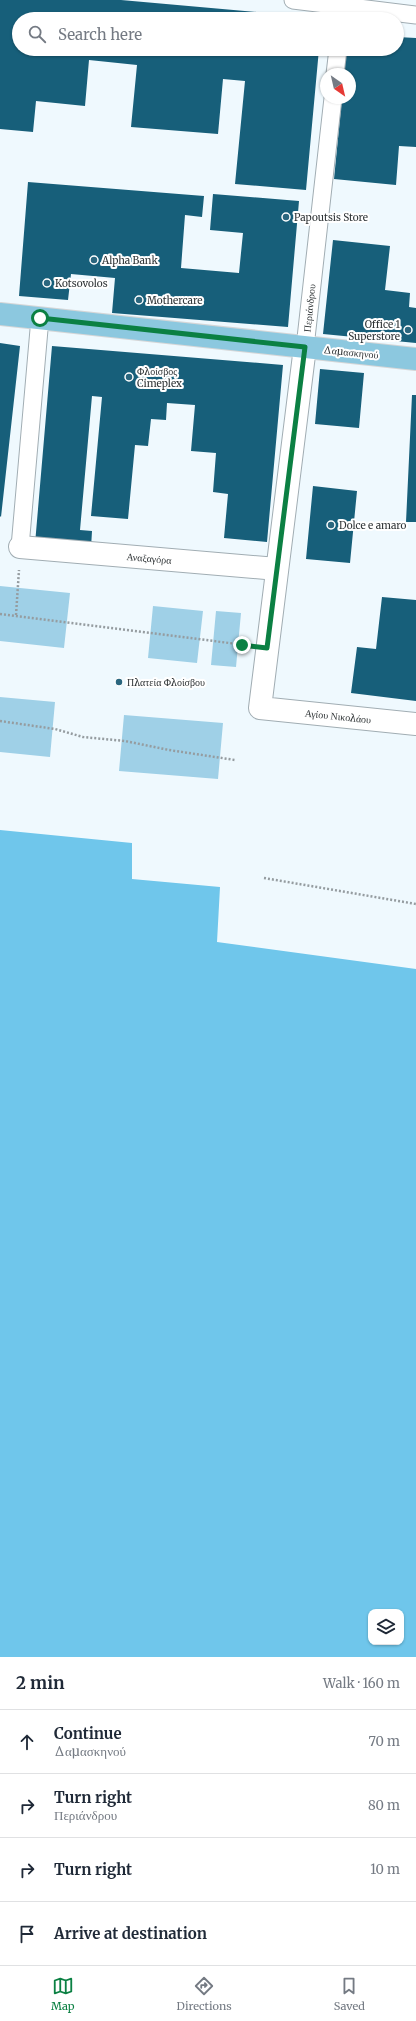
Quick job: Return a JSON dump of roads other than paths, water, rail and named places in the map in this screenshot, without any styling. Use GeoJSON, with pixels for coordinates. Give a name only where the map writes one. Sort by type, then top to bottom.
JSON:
{"type":"FeatureCollection","features":[{"type":"Feature","properties":{"kind":"main road","name":"Δαμασκηνού"},"geometry":{"type":"LineString","coordinates":[[0,314],[416,359]]}},
{"type":"Feature","properties":{"kind":"street"},"geometry":{"type":"LineString","coordinates":[[293,0],[343,8],[392,12]]}},
{"type":"Feature","properties":{"kind":"street"},"geometry":{"type":"LineString","coordinates":[[404,13],[416,14]]}},
{"type":"Feature","properties":{"kind":"street"},"geometry":{"type":"LineString","coordinates":[[336,68],[337,56]]}},
{"type":"Feature","properties":{"kind":"street","name":"Περιάνδρου"},"geometry":{"type":"LineString","coordinates":[[260,708],[305,347],[332,104]]}},
{"type":"Feature","properties":{"kind":"street"},"geometry":{"type":"LineString","coordinates":[[20,547],[40,318]]}},
{"type":"Feature","properties":{"kind":"street","name":"Αναξαγόρα"},"geometry":{"type":"LineString","coordinates":[[20,547],[277,569]]}},
{"type":"Feature","properties":{"kind":"street","name":"Αγίου Νικολάου"},"geometry":{"type":"LineString","coordinates":[[260,708],[416,724]]}},
{"type":"Feature","properties":{"kind":"place","name":"Papoutsis Store"},"geometry":{"type":"Point","coordinates":[286,217]}},
{"type":"Feature","properties":{"kind":"place","name":"Alpha Bank"},"geometry":{"type":"Point","coordinates":[94,260]}},
{"type":"Feature","properties":{"kind":"place","name":"Kotsovolos"},"geometry":{"type":"Point","coordinates":[47,283]}},
{"type":"Feature","properties":{"kind":"place","name":"Mothercare"},"geometry":{"type":"Point","coordinates":[139,300]}},
{"type":"Feature","properties":{"kind":"place","name":"Office 1 Superstore"},"geometry":{"type":"Point","coordinates":[408,330]}},
{"type":"Feature","properties":{"kind":"place","name":"Φλοίσβος Cimeplex"},"geometry":{"type":"Point","coordinates":[129,377]}},
{"type":"Feature","properties":{"kind":"place","name":"Dolce e amaro"},"geometry":{"type":"Point","coordinates":[331,525]}},
{"type":"Feature","properties":{"kind":"place","name":"Πλατεία Φλοίσβου"},"geometry":{"type":"Point","coordinates":[119,682]}}]}
